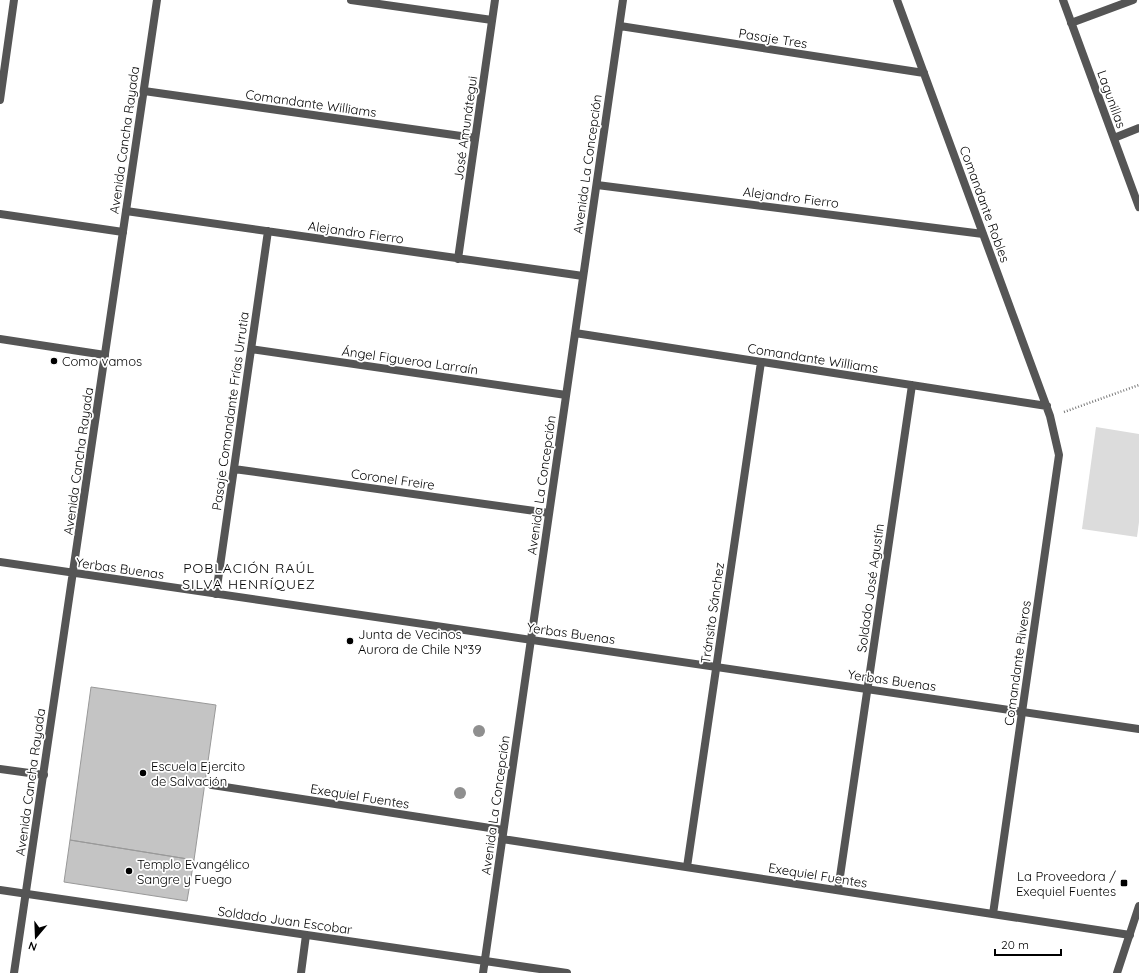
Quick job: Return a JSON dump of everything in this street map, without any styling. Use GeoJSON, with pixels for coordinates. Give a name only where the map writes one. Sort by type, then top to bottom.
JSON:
{"type":"FeatureCollection","features":[{"type":"Feature","properties":{"kind":"street"},"geometry":{"type":"LineString","coordinates":[[0,100],[14,0]]}},
{"type":"Feature","properties":{"kind":"street","name":"Avenida Cancha Rayada"},"geometry":{"type":"LineString","coordinates":[[14,973],[157,0]]}},
{"type":"Feature","properties":{"kind":"street"},"geometry":{"type":"LineString","coordinates":[[351,0],[492,20]]}},
{"type":"Feature","properties":{"kind":"street","name":"José Amunátegui"},"geometry":{"type":"LineString","coordinates":[[458,259],[495,0]]}},
{"type":"Feature","properties":{"kind":"street","name":"Avenida La Concepción"},"geometry":{"type":"LineString","coordinates":[[483,973],[623,0]]}},
{"type":"Feature","properties":{"kind":"street","name":"Comandante Robles"},"geometry":{"type":"LineString","coordinates":[[897,0],[1050,416]]}},
{"type":"Feature","properties":{"kind":"street","name":"Lagunillas"},"geometry":{"type":"LineString","coordinates":[[1063,0],[1139,206]]}},
{"type":"Feature","properties":{"kind":"street"},"geometry":{"type":"LineString","coordinates":[[1071,22],[1132,0]]}},
{"type":"Feature","properties":{"kind":"street","name":"Pasaje Tres"},"geometry":{"type":"LineString","coordinates":[[620,26],[924,73]]}},
{"type":"Feature","properties":{"kind":"street","name":"Comandante Williams"},"geometry":{"type":"LineString","coordinates":[[144,91],[475,138]]}},
{"type":"Feature","properties":{"kind":"street"},"geometry":{"type":"LineString","coordinates":[[1114,138],[1139,128]]}},
{"type":"Feature","properties":{"kind":"street","name":"Alejandro Fierro"},"geometry":{"type":"LineString","coordinates":[[596,185],[983,234]]}},
{"type":"Feature","properties":{"kind":"street","name":"Alejandro Fierro"},"geometry":{"type":"LineString","coordinates":[[126,211],[583,276]]}},
{"type":"Feature","properties":{"kind":"street"},"geometry":{"type":"LineString","coordinates":[[0,214],[123,232]]}},
{"type":"Feature","properties":{"kind":"street","name":"Pasaje Comandante Frías Urrutia"},"geometry":{"type":"LineString","coordinates":[[216,594],[268,231]]}},
{"type":"Feature","properties":{"kind":"street","name":"Comandante Williams"},"geometry":{"type":"LineString","coordinates":[[575,333],[1047,406]]}},
{"type":"Feature","properties":{"kind":"street"},"geometry":{"type":"LineString","coordinates":[[0,339],[105,355]]}},
{"type":"Feature","properties":{"kind":"street","name":"Ángel Figueroa Larraín"},"geometry":{"type":"LineString","coordinates":[[251,349],[566,395]]}},
{"type":"Feature","properties":{"kind":"street","name":"Tránsito Sánchez"},"geometry":{"type":"LineString","coordinates":[[687,867],[761,362]]}},
{"type":"Feature","properties":{"kind":"street","name":"Soldado José Agustín"},"geometry":{"type":"LineString","coordinates":[[838,890],[912,385]]}},
{"type":"Feature","properties":{"kind":"street","name":"Comandante Riveros"},"geometry":{"type":"LineString","coordinates":[[993,914],[1059,455],[1050,416]]}},
{"type":"Feature","properties":{"kind":"street","name":"Coronel Freire"},"geometry":{"type":"LineString","coordinates":[[234,469],[549,513]]}},
{"type":"Feature","properties":{"kind":"street","name":"Yerbas Buenas"},"geometry":{"type":"LineString","coordinates":[[0,562],[868,688],[1139,729]]}},
{"type":"Feature","properties":{"kind":"street"},"geometry":{"type":"LineString","coordinates":[[0,769],[44,775]]}},
{"type":"Feature","properties":{"kind":"street","name":"Exequiel Fuentes"},"geometry":{"type":"LineString","coordinates":[[212,785],[503,830]]}},
{"type":"Feature","properties":{"kind":"street","name":"Exequiel Fuentes"},"geometry":{"type":"LineString","coordinates":[[502,839],[1130,935]]}},
{"type":"Feature","properties":{"kind":"street","name":"Soldado Juan Escobar"},"geometry":{"type":"LineString","coordinates":[[0,890],[567,973]]}},
{"type":"Feature","properties":{"kind":"street"},"geometry":{"type":"LineString","coordinates":[[1117,973],[1130,935],[1136,925],[1139,906]]}},
{"type":"Feature","properties":{"kind":"street"},"geometry":{"type":"LineString","coordinates":[[301,973],[306,935]]}},
{"type":"Feature","properties":{"kind":"path"},"geometry":{"type":"LineString","coordinates":[[1050,416],[1139,385]]}},
{"type":"Feature","properties":{"kind":"shaded area"},"geometry":{"type":"Polygon","coordinates":[[[1096,427],[1139,434],[1139,522],[1137,537],[1082,529],[1096,427]]]}},
{"type":"Feature","properties":{"kind":"building","name":"Escuela Ejercito de Salvación"},"geometry":{"type":"Polygon","coordinates":[[[91,687],[216,705],[194,860],[70,840],[91,687]]]}},
{"type":"Feature","properties":{"kind":"building","name":"Templo Evangélico Sangre y Fuego"},"geometry":{"type":"Polygon","coordinates":[[[70,840],[194,860],[187,901],[64,882],[70,840]]]}},
{"type":"Feature","properties":{"kind":"place","name":"Como vamos"},"geometry":{"type":"Point","coordinates":[54,361]}},
{"type":"Feature","properties":{"kind":"place","name":"Junta de Vecinos Aurora de Chile N°39"},"geometry":{"type":"Point","coordinates":[350,641]}},
{"type":"Feature","properties":{"kind":"place","name":"Escuela Ejercito de Salvación"},"geometry":{"type":"Point","coordinates":[143,773]}},
{"type":"Feature","properties":{"kind":"place","name":"Templo Evangélico Sangre y Fuego"},"geometry":{"type":"Point","coordinates":[129,871]}},
{"type":"Feature","properties":{"kind":"place","name":"La Proveedora / Exequiel Fuentes"},"geometry":{"type":"Point","coordinates":[1124,883]}},
{"type":"Feature","properties":{"kind":"district","name":"POBLACIÓN RAÚL SILVA HENRÍQUEZ"},"geometry":{"type":"Point","coordinates":[249,576]}}]}
